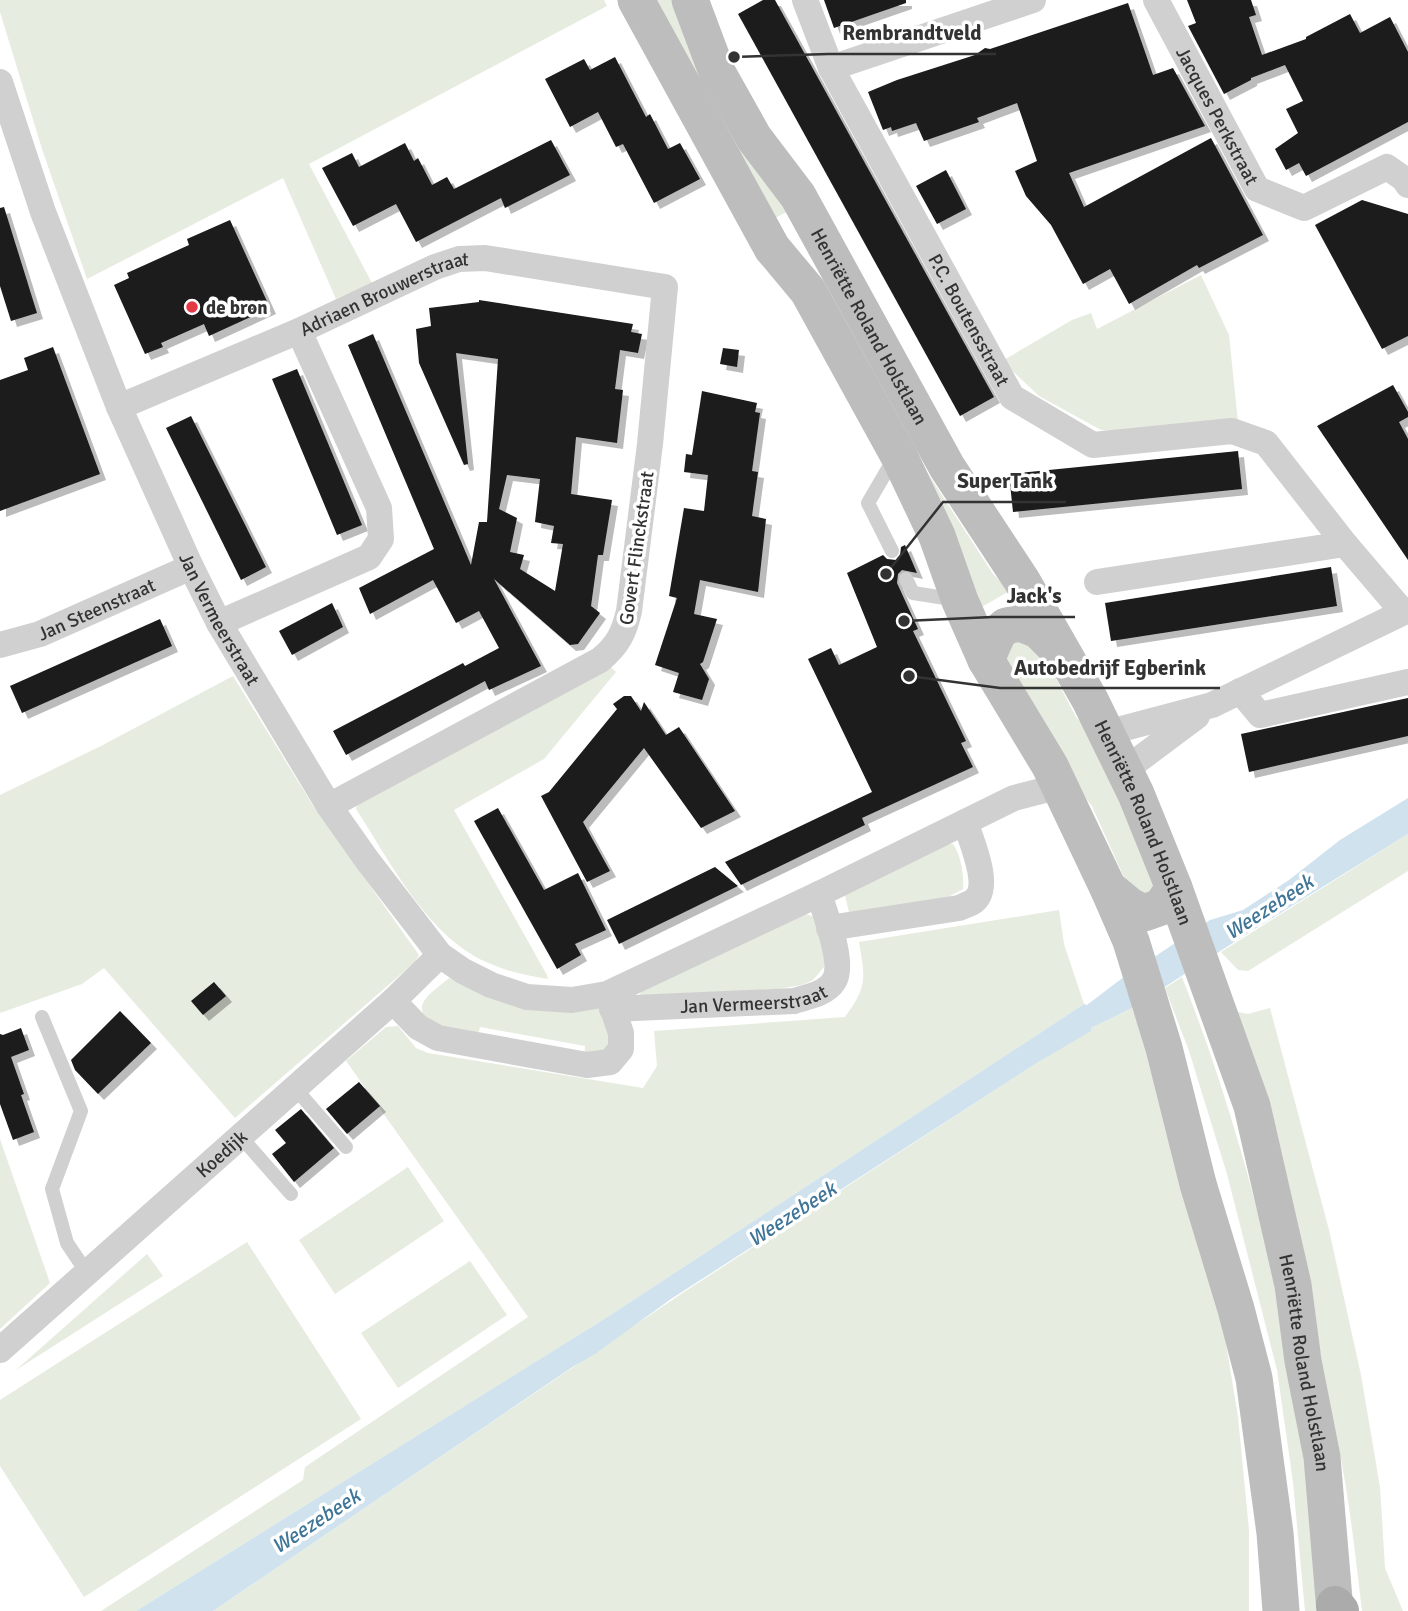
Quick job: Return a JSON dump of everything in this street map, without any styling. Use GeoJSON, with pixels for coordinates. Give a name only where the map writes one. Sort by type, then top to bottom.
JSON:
{"type":"FeatureCollection","features":[{"type":"Feature","properties":{"kind":"main road","name":"Henriëtte Roland Holstlaan"},"geometry":{"type":"LineString","coordinates":[[636,0],[772,248],[807,291],[921,457],[1022,581],[1068,660],[1125,771],[1189,927],[1252,1106],[1293,1285],[1303,1361],[1322,1457],[1337,1609]]}},
{"type":"Feature","properties":{"kind":"main road","name":"Henriëtte Roland Holstlaan"},"geometry":{"type":"LineString","coordinates":[[690,0],[717,72],[754,138],[798,197],[921,457],[937,536],[960,601],[986,660],[1056,776],[1108,888],[1137,960],[1198,1184],[1237,1309],[1254,1378],[1275,1533],[1281,1611]]}},
{"type":"Feature","properties":{"kind":"main road"},"geometry":{"type":"LineString","coordinates":[[986,660],[998,633],[1006,626],[1020,623],[1038,630],[1068,660]]}},
{"type":"Feature","properties":{"kind":"main road"},"geometry":{"type":"LineString","coordinates":[[1108,888],[1143,913],[1161,907],[1174,888]]}},
{"type":"Feature","properties":{"kind":"street","name":"P.C. Boutensstraat"},"geometry":{"type":"LineString","coordinates":[[805,0],[831,68],[1012,397],[1093,445],[1232,431],[1266,443],[1345,544],[1405,611]]}},
{"type":"Feature","properties":{"kind":"street"},"geometry":{"type":"LineString","coordinates":[[831,68],[1032,0]]}},
{"type":"Feature","properties":{"kind":"street","name":"Jacques Perkstraat"},"geometry":{"type":"LineString","coordinates":[[1156,0],[1257,189],[1304,208],[1387,167],[1405,179],[1408,185]]}},
{"type":"Feature","properties":{"kind":"street","name":"Jan Vermeerstraat"},"geometry":{"type":"LineString","coordinates":[[0,82],[43,212],[119,407],[191,567],[219,622],[330,806],[440,955],[463,971],[491,985],[527,997],[610,1001],[794,1001],[818,994],[833,983],[838,968],[820,894]]}},
{"type":"Feature","properties":{"kind":"street","name":"Adriaen Brouwerstraat"},"geometry":{"type":"LineString","coordinates":[[119,407],[299,331],[435,267],[459,259],[485,258],[665,287]]}},
{"type":"Feature","properties":{"kind":"street","name":"Govert Flinckstraat"},"geometry":{"type":"LineString","coordinates":[[330,806],[600,660],[616,646],[624,632],[629,611],[650,444],[665,287]]}},
{"type":"Feature","properties":{"kind":"street"},"geometry":{"type":"LineString","coordinates":[[219,622],[369,557],[381,539],[379,508],[299,331]]}},
{"type":"Feature","properties":{"kind":"street"},"geometry":{"type":"LineString","coordinates":[[1097,582],[1345,544]]}},
{"type":"Feature","properties":{"kind":"street","name":"Jan Steenstraat"},"geometry":{"type":"LineString","coordinates":[[0,645],[40,634],[191,567]]}},
{"type":"Feature","properties":{"kind":"street"},"geometry":{"type":"LineString","coordinates":[[1125,771],[1212,705],[1405,611]]}},
{"type":"Feature","properties":{"kind":"street"},"geometry":{"type":"LineString","coordinates":[[1240,691],[1260,715],[1408,682]]}},
{"type":"Feature","properties":{"kind":"street"},"geometry":{"type":"LineString","coordinates":[[1106,733],[1212,705]]}},
{"type":"Feature","properties":{"kind":"street","name":"Jan Vermeerstraat"},"geometry":{"type":"LineString","coordinates":[[610,1001],[1056,776]]}},
{"type":"Feature","properties":{"kind":"street"},"geometry":{"type":"LineString","coordinates":[[830,928],[959,908],[975,900],[982,889],[978,859],[965,822]]}},
{"type":"Feature","properties":{"kind":"street","name":"Koedijk"},"geometry":{"type":"LineString","coordinates":[[0,1350],[393,1001],[440,955]]}},
{"type":"Feature","properties":{"kind":"street"},"geometry":{"type":"LineString","coordinates":[[393,1001],[418,1027],[438,1038],[587,1065],[610,1062],[621,1049],[621,1033],[610,1001]]}},
{"type":"Feature","properties":{"kind":"lane"},"geometry":{"type":"LineString","coordinates":[[892,551],[868,503],[889,467],[921,457]]}},
{"type":"Feature","properties":{"kind":"lane"},"geometry":{"type":"LineString","coordinates":[[906,579],[913,593],[960,601]]}},
{"type":"Feature","properties":{"kind":"lane"},"geometry":{"type":"LineString","coordinates":[[41,1017],[80,1111],[52,1189],[67,1243],[87,1273]]}},
{"type":"Feature","properties":{"kind":"lane"},"geometry":{"type":"LineString","coordinates":[[295,1088],[346,1147]]}},
{"type":"Feature","properties":{"kind":"lane"},"geometry":{"type":"LineString","coordinates":[[240,1136],[291,1194]]}},
{"type":"Feature","properties":{"kind":"shaded area"},"geometry":{"type":"Polygon","coordinates":[[[0,0],[604,0],[607,6],[309,164],[372,283],[336,299],[283,178],[87,279],[42,149],[0,12],[0,0]]]}},
{"type":"Feature","properties":{"kind":"shaded area"},"geometry":{"type":"Polygon","coordinates":[[[643,0],[682,0],[795,208],[765,223],[643,0]]]}},
{"type":"Feature","properties":{"kind":"shaded area"},"geometry":{"type":"Polygon","coordinates":[[[1201,275],[1229,335],[1238,422],[1101,430],[1039,396],[1002,361],[1072,320],[1091,313],[1097,329],[1201,275]]]}},
{"type":"Feature","properties":{"kind":"shaded area"},"geometry":{"type":"Polygon","coordinates":[[[923,466],[993,574],[1004,585],[1013,589],[973,612],[923,466]]]}},
{"type":"Feature","properties":{"kind":"shaded area"},"geometry":{"type":"Polygon","coordinates":[[[1012,637],[1041,650],[1076,717],[1105,748],[1164,878],[1151,900],[1126,882],[1092,806],[1079,790],[998,650],[1012,637]]]}},
{"type":"Feature","properties":{"kind":"shaded area"},"geometry":{"type":"Polygon","coordinates":[[[610,666],[616,672],[544,759],[454,810],[548,979],[498,967],[469,953],[430,918],[397,875],[356,809],[357,802],[610,666]]]}},
{"type":"Feature","properties":{"kind":"shaded area"},"geometry":{"type":"Polygon","coordinates":[[[233,676],[312,804],[419,955],[415,962],[235,1118],[104,968],[82,984],[0,1013],[0,795],[99,747],[233,676]]]}},
{"type":"Feature","properties":{"kind":"shaded area"},"geometry":{"type":"Polygon","coordinates":[[[1408,834],[1408,871],[1248,971],[1238,970],[1221,952],[1408,834]]]}},
{"type":"Feature","properties":{"kind":"shaded area"},"geometry":{"type":"Polygon","coordinates":[[[947,844],[953,844],[958,854],[963,889],[941,901],[851,921],[845,895],[947,844]]]}},
{"type":"Feature","properties":{"kind":"shaded area"},"geometry":{"type":"Polygon","coordinates":[[[1059,910],[1064,944],[1084,1004],[609,1316],[136,1611],[101,1611],[303,1480],[305,1467],[528,1317],[346,1061],[386,1027],[398,1026],[416,1048],[428,1053],[643,1088],[657,1066],[654,1031],[845,1017],[858,997],[863,981],[859,942],[1059,910]]]}},
{"type":"Feature","properties":{"kind":"shaded area"},"geometry":{"type":"Polygon","coordinates":[[[806,914],[814,917],[828,948],[824,967],[813,980],[802,985],[778,989],[640,996],[641,991],[806,914]]]}},
{"type":"Feature","properties":{"kind":"shaded area"},"geometry":{"type":"Polygon","coordinates":[[[1182,977],[1235,1131],[1276,1289],[1302,1422],[1325,1611],[1305,1611],[1293,1482],[1277,1370],[1227,1174],[1189,1051],[1165,988],[1182,977]]]}},
{"type":"Feature","properties":{"kind":"shaded area"},"geometry":{"type":"Polygon","coordinates":[[[449,978],[599,1004],[613,1049],[584,1062],[585,1046],[480,1027],[476,1043],[450,1034],[431,1023],[422,1009],[426,998],[449,978]]]}},
{"type":"Feature","properties":{"kind":"shaded area"},"geometry":{"type":"Polygon","coordinates":[[[1132,1008],[1177,1131],[1215,1276],[1238,1417],[1249,1530],[1249,1611],[213,1611],[684,1292],[1091,1028],[1132,1008]]]}},
{"type":"Feature","properties":{"kind":"shaded area"},"geometry":{"type":"Polygon","coordinates":[[[1270,1008],[1329,1230],[1361,1375],[1380,1487],[1385,1568],[1403,1611],[1362,1611],[1334,1422],[1228,1010],[1248,1014],[1270,1008]]]}},
{"type":"Feature","properties":{"kind":"shaded area"},"geometry":{"type":"Polygon","coordinates":[[[0,1139],[50,1283],[0,1329],[0,1139]]]}},
{"type":"Feature","properties":{"kind":"shaded area"},"geometry":{"type":"Polygon","coordinates":[[[408,1167],[444,1221],[335,1294],[299,1240],[408,1167]]]}},
{"type":"Feature","properties":{"kind":"shaded area"},"geometry":{"type":"Polygon","coordinates":[[[247,1242],[361,1419],[84,1597],[0,1466],[0,1400],[247,1242]]]}},
{"type":"Feature","properties":{"kind":"shaded area"},"geometry":{"type":"Polygon","coordinates":[[[147,1254],[163,1276],[16,1370],[147,1254]]]}},
{"type":"Feature","properties":{"kind":"shaded area"},"geometry":{"type":"Polygon","coordinates":[[[470,1261],[507,1315],[398,1388],[361,1333],[470,1261]]]}},
{"type":"Feature","properties":{"kind":"water","name":"Weezebeek"},"geometry":{"type":"Polygon","coordinates":[[[1408,798],[1408,834],[1132,1008],[1091,1028],[1091,1031],[1040,1061],[671,1299],[595,1354],[213,1611],[136,1611],[609,1316],[1084,1004],[1087,1005],[1210,920],[1243,910],[1289,880],[1340,840],[1408,798]]]}},
{"type":"Feature","properties":{"kind":"building"},"geometry":{"type":"Polygon","coordinates":[[[763,0],[775,0],[994,397],[960,416],[738,14],[763,0]]]}},
{"type":"Feature","properties":{"kind":"building"},"geometry":{"type":"Polygon","coordinates":[[[824,0],[906,0],[906,3],[834,28],[824,0]]]}},
{"type":"Feature","properties":{"kind":"building"},"geometry":{"type":"Polygon","coordinates":[[[1187,0],[1251,0],[1256,15],[1249,17],[1262,55],[1306,39],[1350,14],[1360,33],[1390,17],[1408,52],[1408,122],[1306,176],[1299,163],[1286,170],[1275,149],[1298,133],[1286,109],[1303,101],[1285,65],[1251,78],[1224,94],[1188,26],[1196,23],[1187,0]]]}},
{"type":"Feature","properties":{"kind":"building"},"geometry":{"type":"Polygon","coordinates":[[[1128,3],[1153,75],[1173,68],[1205,126],[1069,173],[1084,207],[1211,138],[1263,235],[1199,268],[1197,265],[1129,304],[1110,269],[1083,284],[1051,225],[1026,196],[1015,171],[1037,161],[1017,103],[977,118],[979,122],[924,141],[916,123],[892,131],[891,127],[883,130],[868,92],[975,55],[985,48],[990,49],[1128,3]]]}},
{"type":"Feature","properties":{"kind":"building"},"geometry":{"type":"Polygon","coordinates":[[[615,57],[646,117],[650,114],[668,149],[680,143],[700,179],[654,203],[623,144],[616,147],[598,112],[570,127],[545,79],[584,59],[590,70],[615,57]]]}},
{"type":"Feature","properties":{"kind":"building"},"geometry":{"type":"Polygon","coordinates":[[[551,140],[570,175],[505,208],[501,198],[416,242],[396,204],[353,226],[322,168],[352,153],[359,167],[405,143],[414,161],[418,158],[432,185],[447,177],[454,189],[551,140]]]}},
{"type":"Feature","properties":{"kind":"building"},"geometry":{"type":"Polygon","coordinates":[[[946,170],[966,209],[937,224],[916,186],[946,170]]]}},
{"type":"Feature","properties":{"kind":"building"},"geometry":{"type":"Polygon","coordinates":[[[1362,200],[1408,214],[1408,336],[1382,349],[1315,225],[1362,200]]]}},
{"type":"Feature","properties":{"kind":"building"},"geometry":{"type":"Polygon","coordinates":[[[4,207],[37,313],[11,321],[0,286],[0,208],[4,207]]]}},
{"type":"Feature","properties":{"kind":"building"},"geometry":{"type":"Polygon","coordinates":[[[230,220],[270,308],[209,336],[204,324],[161,343],[163,347],[145,354],[114,285],[129,278],[127,273],[189,245],[187,239],[230,220]]]}},
{"type":"Feature","properties":{"kind":"building"},"geometry":{"type":"Polygon","coordinates":[[[479,302],[633,324],[631,332],[642,334],[638,353],[620,350],[615,389],[623,390],[617,443],[576,437],[571,494],[612,500],[603,555],[598,555],[591,606],[600,613],[578,644],[570,645],[494,579],[541,666],[489,690],[485,681],[346,755],[333,731],[463,663],[465,666],[499,648],[479,611],[456,623],[433,580],[370,614],[359,588],[434,549],[348,345],[373,334],[471,565],[479,522],[487,522],[498,359],[456,353],[468,464],[464,465],[419,363],[416,329],[431,326],[429,308],[479,302]],[[507,475],[499,509],[517,518],[510,552],[524,555],[520,569],[555,591],[563,544],[551,543],[554,526],[535,522],[540,479],[507,475]]]}},
{"type":"Feature","properties":{"kind":"building"},"geometry":{"type":"Polygon","coordinates":[[[53,347],[100,474],[0,511],[0,380],[28,370],[24,358],[53,347]]]}},
{"type":"Feature","properties":{"kind":"building"},"geometry":{"type":"Polygon","coordinates":[[[723,348],[739,350],[737,367],[720,364],[723,348]]]}},
{"type":"Feature","properties":{"kind":"building"},"geometry":{"type":"Polygon","coordinates":[[[297,369],[362,525],[337,535],[272,379],[297,369]]]}},
{"type":"Feature","properties":{"kind":"building"},"geometry":{"type":"Polygon","coordinates":[[[1393,385],[1408,412],[1408,417],[1399,422],[1408,439],[1408,560],[1317,426],[1393,385]]]}},
{"type":"Feature","properties":{"kind":"building"},"geometry":{"type":"Polygon","coordinates":[[[702,391],[757,403],[755,412],[760,413],[752,471],[758,472],[752,516],[766,519],[758,592],[700,580],[694,614],[717,619],[700,664],[709,679],[702,700],[673,692],[679,673],[655,665],[677,598],[669,596],[684,508],[704,511],[708,475],[684,472],[686,454],[692,455],[702,391]]]}},
{"type":"Feature","properties":{"kind":"building"},"geometry":{"type":"Polygon","coordinates":[[[191,416],[266,567],[241,580],[166,428],[191,416]]]}},
{"type":"Feature","properties":{"kind":"building"},"geometry":{"type":"Polygon","coordinates":[[[1238,451],[1242,489],[1013,512],[1009,474],[1238,451]]]}},
{"type":"Feature","properties":{"kind":"building"},"geometry":{"type":"Polygon","coordinates":[[[905,545],[917,573],[902,570],[898,574],[897,583],[918,629],[913,631],[966,741],[961,743],[973,767],[862,818],[865,825],[741,885],[725,862],[872,792],[808,659],[831,648],[839,665],[877,647],[847,573],[883,555],[887,559],[896,560],[900,556],[901,547],[905,545]]]}},
{"type":"Feature","properties":{"kind":"building"},"geometry":{"type":"Polygon","coordinates":[[[1331,567],[1337,606],[1111,641],[1105,603],[1331,567]]]}},
{"type":"Feature","properties":{"kind":"building"},"geometry":{"type":"Polygon","coordinates":[[[332,603],[343,627],[292,655],[279,631],[332,603]]]}},
{"type":"Feature","properties":{"kind":"building"},"geometry":{"type":"Polygon","coordinates":[[[160,619],[172,646],[22,713],[10,686],[160,619]]]}},
{"type":"Feature","properties":{"kind":"building"},"geometry":{"type":"Polygon","coordinates":[[[624,696],[631,696],[641,711],[644,702],[666,735],[679,727],[735,811],[701,828],[644,748],[583,822],[610,871],[587,882],[541,796],[549,792],[617,709],[613,704],[624,696]]]}},
{"type":"Feature","properties":{"kind":"building"},"geometry":{"type":"Polygon","coordinates":[[[1408,698],[1408,736],[1249,772],[1241,734],[1408,698]]]}},
{"type":"Feature","properties":{"kind":"building"},"geometry":{"type":"Polygon","coordinates":[[[498,808],[544,890],[578,873],[606,930],[575,944],[581,955],[557,969],[474,821],[498,808]]]}},
{"type":"Feature","properties":{"kind":"building"},"geometry":{"type":"Polygon","coordinates":[[[715,867],[738,886],[619,944],[607,920],[715,867]]]}},
{"type":"Feature","properties":{"kind":"building"},"geometry":{"type":"Polygon","coordinates":[[[214,982],[226,996],[203,1015],[191,1001],[214,982]]]}},
{"type":"Feature","properties":{"kind":"building"},"geometry":{"type":"Polygon","coordinates":[[[120,1011],[151,1043],[98,1094],[75,1070],[71,1060],[120,1011]]]}},
{"type":"Feature","properties":{"kind":"building"},"geometry":{"type":"Polygon","coordinates":[[[21,1028],[29,1050],[11,1057],[34,1132],[13,1140],[0,1104],[0,1034],[21,1028]]]}},
{"type":"Feature","properties":{"kind":"building"},"geometry":{"type":"Polygon","coordinates":[[[359,1082],[380,1106],[347,1134],[326,1109],[359,1082]]]}},
{"type":"Feature","properties":{"kind":"building"},"geometry":{"type":"Polygon","coordinates":[[[301,1109],[334,1148],[294,1182],[272,1154],[286,1143],[275,1130],[301,1109]]]}},
{"type":"Feature","properties":{"kind":"place","name":"Rembrandtveld"},"geometry":{"type":"Point","coordinates":[734,57]}},
{"type":"Feature","properties":{"kind":"place","name":"de bron"},"geometry":{"type":"Point","coordinates":[192,307]}},
{"type":"Feature","properties":{"kind":"place","name":"SuperTank"},"geometry":{"type":"Point","coordinates":[886,574]}},
{"type":"Feature","properties":{"kind":"place","name":"Jack's"},"geometry":{"type":"Point","coordinates":[904,621]}},
{"type":"Feature","properties":{"kind":"place","name":"Autobedrijf Egberink"},"geometry":{"type":"Point","coordinates":[909,676]}}]}
